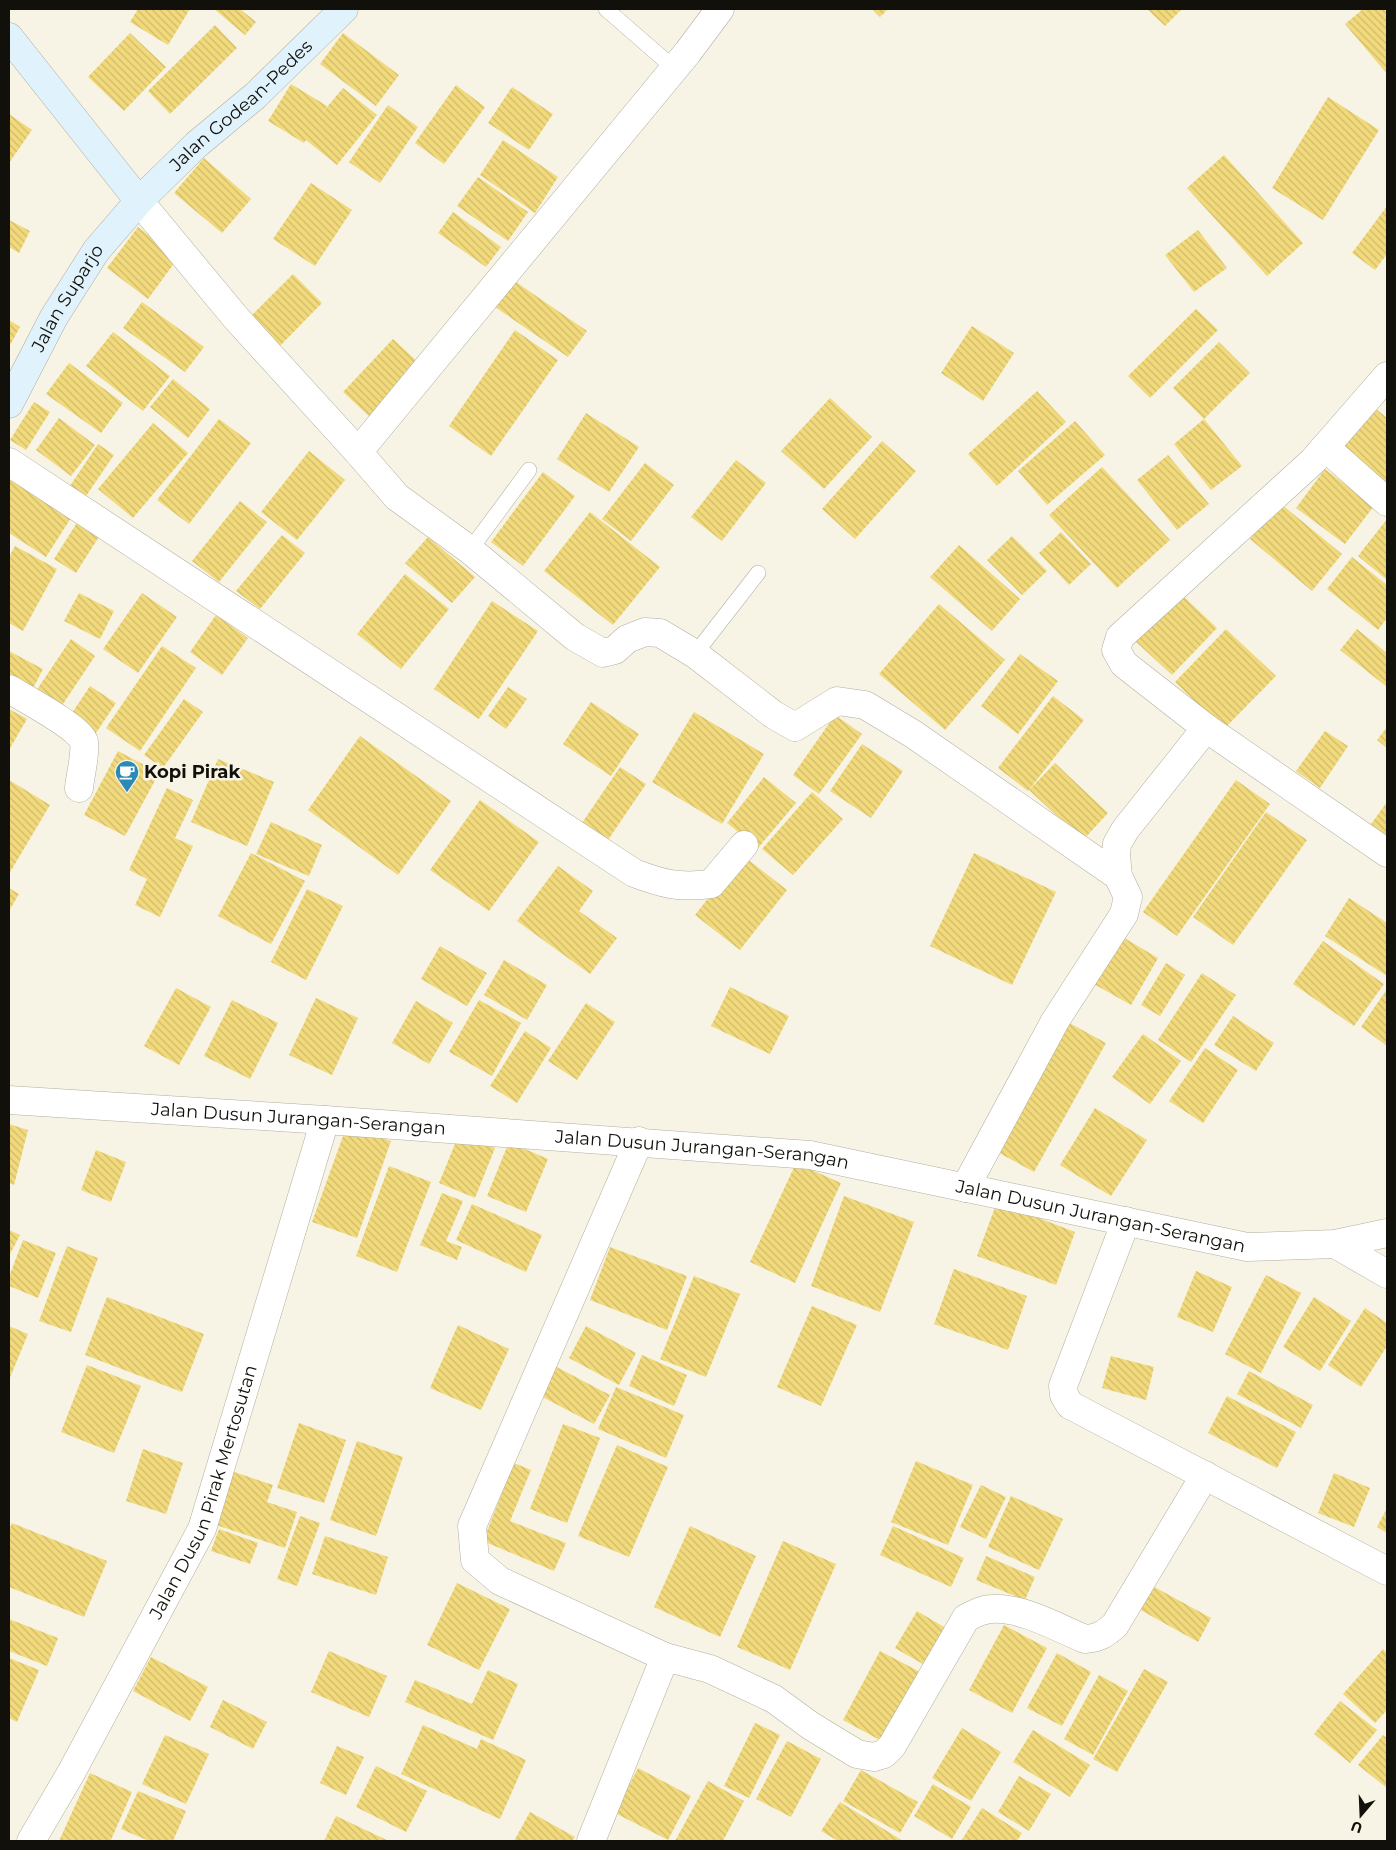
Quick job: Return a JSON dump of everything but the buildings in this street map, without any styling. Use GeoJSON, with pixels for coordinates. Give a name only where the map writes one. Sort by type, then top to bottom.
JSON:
{"type":"FeatureCollection","features":[{"type":"Feature","properties":{"kind":"main road","name":"Jalan Godean-Pedes"},"geometry":{"type":"LineString","coordinates":[[138,201],[196,145],[255,96],[344,9]]}},
{"type":"Feature","properties":{"kind":"main road"},"geometry":{"type":"LineString","coordinates":[[9,37],[138,201]]}},
{"type":"Feature","properties":{"kind":"main road","name":"Jalan Suparjo"},"geometry":{"type":"LineString","coordinates":[[9,404],[54,317],[96,251],[138,201]]}},
{"type":"Feature","properties":{"kind":"street"},"geometry":{"type":"LineString","coordinates":[[358,452],[674,69],[720,9]]}},
{"type":"Feature","properties":{"kind":"street"},"geometry":{"type":"LineString","coordinates":[[138,201],[236,318],[397,497],[470,550],[575,637],[603,653],[615,650],[627,639],[645,632],[660,633],[695,654],[774,715],[795,727],[837,701],[865,706],[913,734],[1118,876]]}},
{"type":"Feature","properties":{"kind":"street"},"geometry":{"type":"LineString","coordinates":[[1387,376],[1313,461],[1120,637],[1116,650],[1124,664],[1206,728],[1387,853]]}},
{"type":"Feature","properties":{"kind":"street"},"geometry":{"type":"LineString","coordinates":[[1325,447],[1387,502]]}},
{"type":"Feature","properties":{"kind":"street"},"geometry":{"type":"LineString","coordinates":[[9,462],[634,873],[664,884],[693,886],[711,884],[744,845]]}},
{"type":"Feature","properties":{"kind":"street"},"geometry":{"type":"LineString","coordinates":[[9,690],[33,702],[80,734],[85,744],[78,788]]}},
{"type":"Feature","properties":{"kind":"street"},"geometry":{"type":"LineString","coordinates":[[965,1188],[1055,1021],[1124,914],[1128,897],[1118,876],[1117,844],[1125,830],[1206,728]]}},
{"type":"Feature","properties":{"kind":"street","name":"Jalan Dusun Jurangan-Serangan"},"geometry":{"type":"LineString","coordinates":[[9,1100],[639,1141],[810,1155],[1247,1247],[1335,1244],[1387,1233]]}},
{"type":"Feature","properties":{"kind":"street","name":"Jalan Dusun Pirak Mertosutan"},"geometry":{"type":"LineString","coordinates":[[31,1841],[76,1764],[202,1529],[325,1120]]}},
{"type":"Feature","properties":{"kind":"street"},"geometry":{"type":"LineString","coordinates":[[639,1141],[472,1526],[475,1560],[500,1581],[665,1657],[710,1670],[774,1699],[811,1726],[857,1754],[874,1757],[884,1754],[892,1746],[966,1618],[979,1611],[992,1608],[1021,1613],[1086,1639],[1105,1634],[1115,1625],[1205,1475]]}},
{"type":"Feature","properties":{"kind":"street"},"geometry":{"type":"LineString","coordinates":[[1126,1222],[1063,1386],[1064,1395],[1070,1405],[1387,1571]]}},
{"type":"Feature","properties":{"kind":"street"},"geometry":{"type":"LineString","coordinates":[[1335,1244],[1387,1274]]}},
{"type":"Feature","properties":{"kind":"street"},"geometry":{"type":"LineString","coordinates":[[600,1837],[665,1657]]}},
{"type":"Feature","properties":{"kind":"lane"},"geometry":{"type":"LineString","coordinates":[[606,9],[674,69]]}},
{"type":"Feature","properties":{"kind":"lane"},"geometry":{"type":"LineString","coordinates":[[470,550],[529,470]]}},
{"type":"Feature","properties":{"kind":"lane"},"geometry":{"type":"LineString","coordinates":[[695,654],[758,573]]}},
{"type":"Feature","properties":{"kind":"place","name":"Kopi Pirak"},"geometry":{"type":"Point","coordinates":[127,793]}}]}
